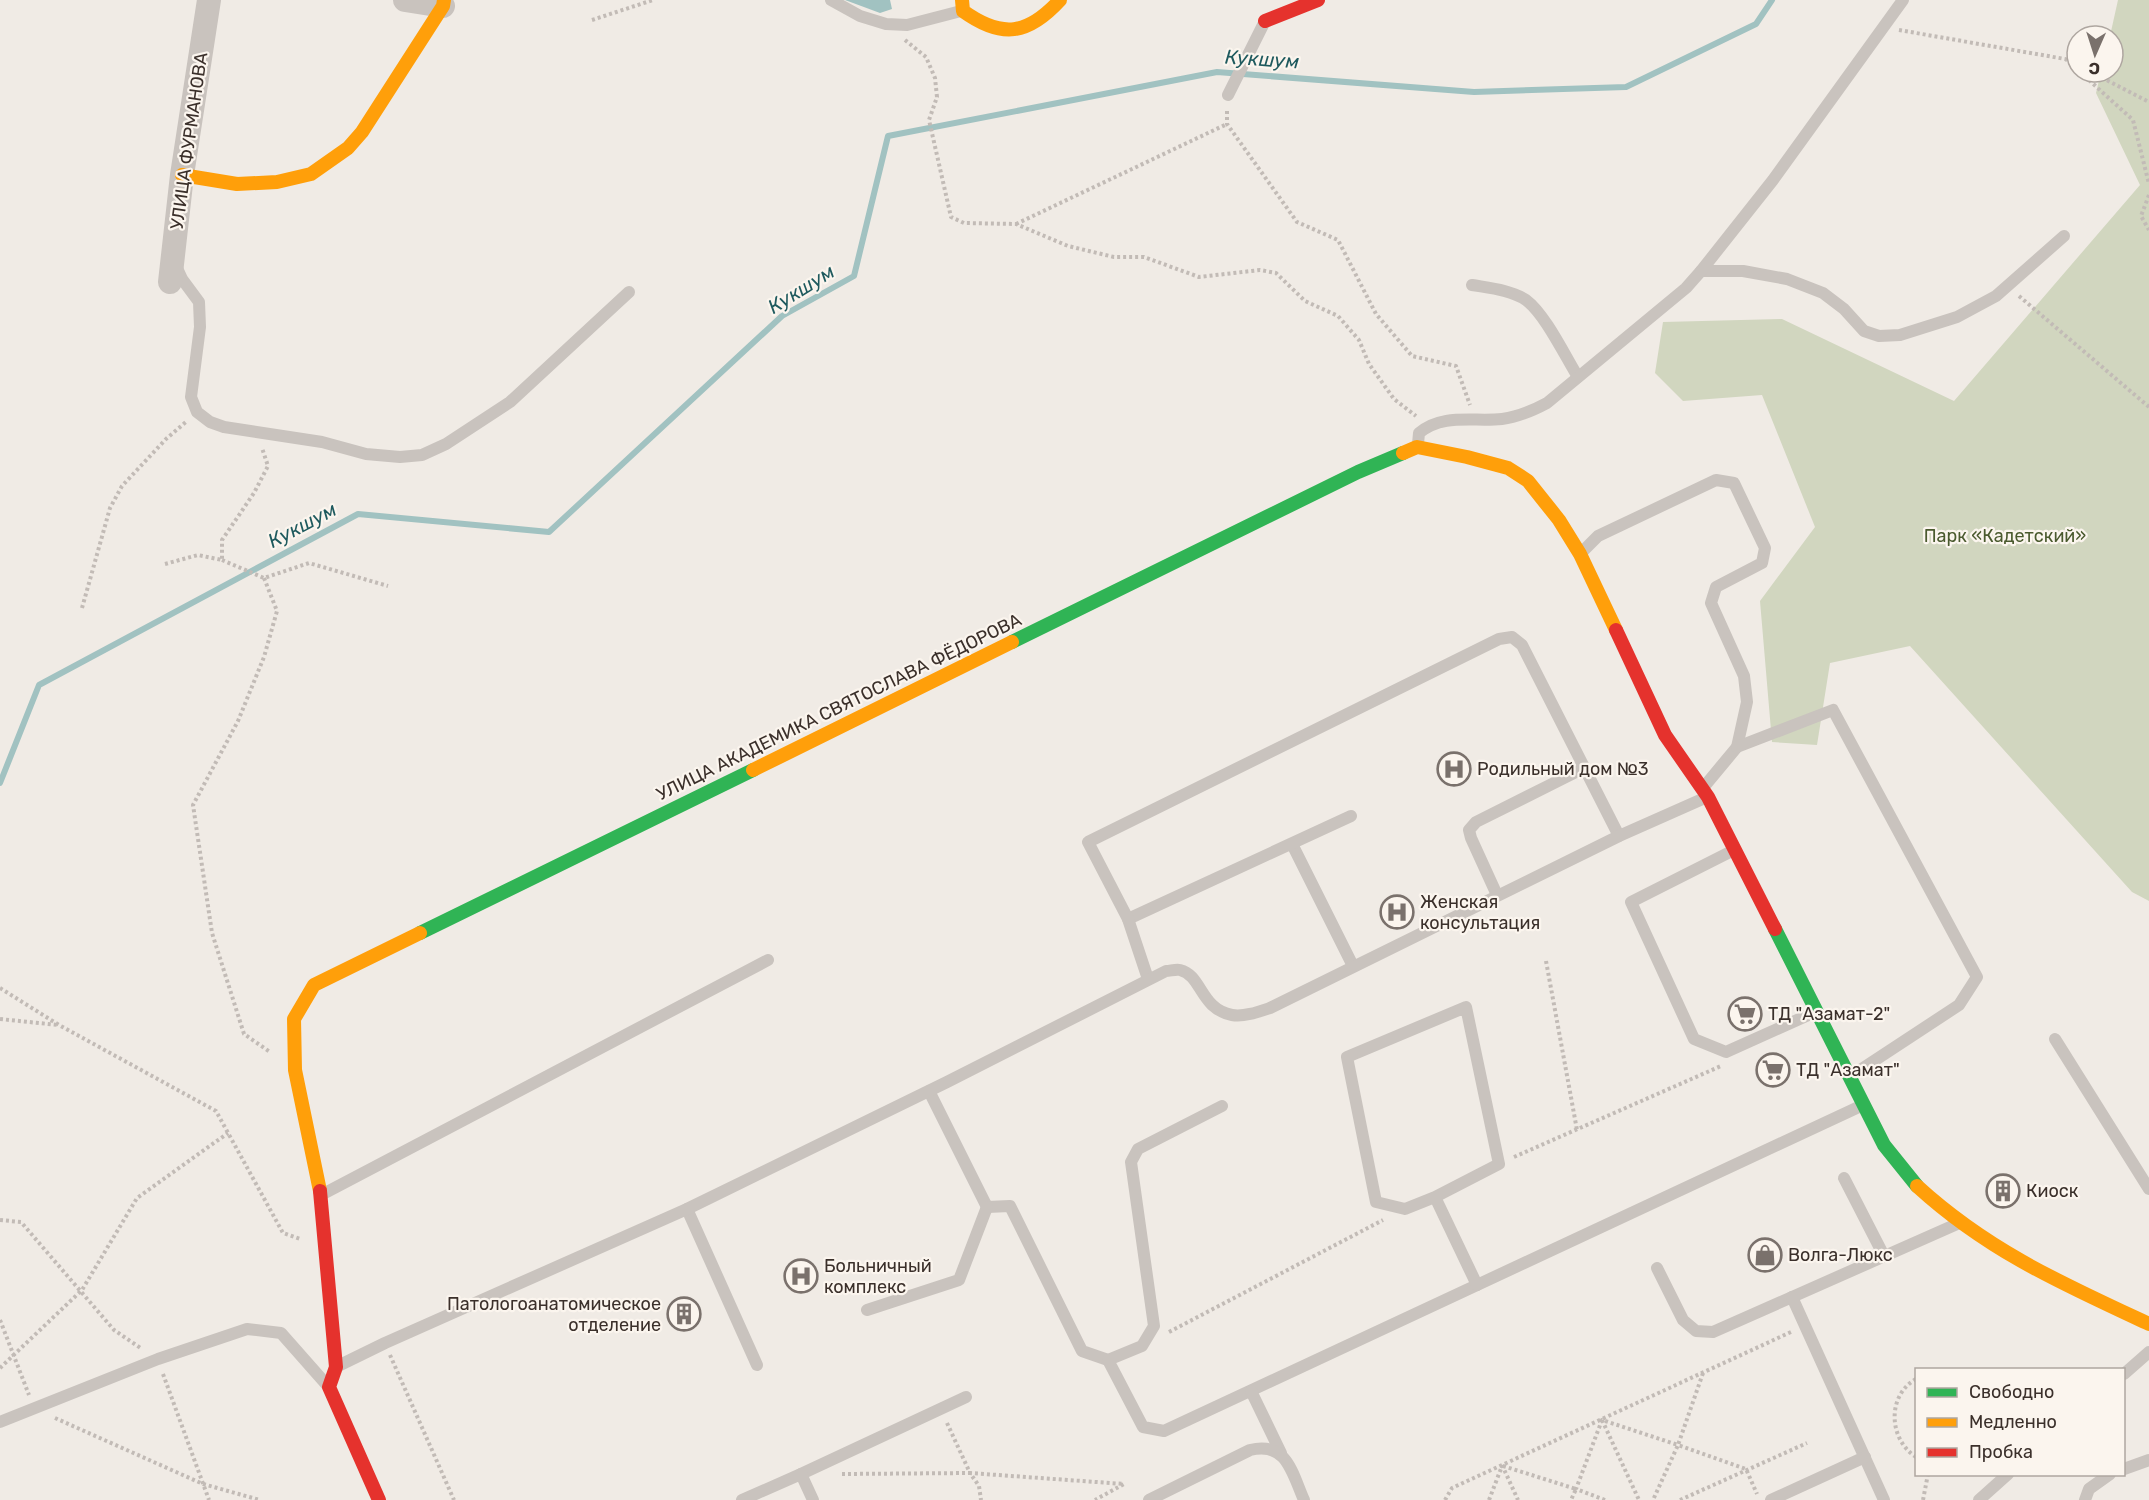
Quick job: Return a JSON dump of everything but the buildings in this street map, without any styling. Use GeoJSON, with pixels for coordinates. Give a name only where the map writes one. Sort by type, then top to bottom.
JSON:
{"type":"FeatureCollection","features":[{"type":"Feature","properties":{"kind":"street","name":"УЛИЦА ФУРМАНОВА"},"geometry":{"type":"LineString","coordinates":[[170,282],[182,175],[209,0]]}},
{"type":"Feature","properties":{"kind":"street"},"geometry":{"type":"LineString","coordinates":[[182,175],[237,184],[277,182],[311,174],[348,148],[362,132],[443,3],[405,0]]}},
{"type":"Feature","properties":{"kind":"street"},"geometry":{"type":"LineString","coordinates":[[962,5],[986,26],[1007,30],[1031,25],[1048,14],[1060,0]]}},
{"type":"Feature","properties":{"kind":"street"},"geometry":{"type":"LineString","coordinates":[[1265,21],[1318,0]]}},
{"type":"Feature","properties":{"kind":"street"},"geometry":{"type":"LineString","coordinates":[[1418,447],[1508,468],[1528,481],[1559,520],[1580,554],[1665,735],[1705,793],[1890,1155],[1911,1181],[1960,1223],[2038,1272],[2149,1324]]}},
{"type":"Feature","properties":{"kind":"street","name":"УЛИЦА АКАДЕМИКА СВЯТОСЛАВА ФЁДОРОВА"},"geometry":{"type":"LineString","coordinates":[[295,1070],[294,1019],[314,984],[1358,472],[1418,447]]}},
{"type":"Feature","properties":{"kind":"street"},"geometry":{"type":"LineString","coordinates":[[295,1070],[321,1195],[336,1367],[329,1387],[379,1500]]}},
{"type":"Feature","properties":{"kind":"lane"},"geometry":{"type":"LineString","coordinates":[[831,0],[860,16],[886,24],[907,26],[962,5]]}},
{"type":"Feature","properties":{"kind":"lane"},"geometry":{"type":"LineString","coordinates":[[1418,447],[1419,433],[1429,426],[1449,420],[1503,419],[1533,411],[1547,403],[1686,288],[1773,180],[1903,0]]}},
{"type":"Feature","properties":{"kind":"lane"},"geometry":{"type":"LineString","coordinates":[[1228,95],[1265,21]]}},
{"type":"Feature","properties":{"kind":"lane"},"geometry":{"type":"LineString","coordinates":[[1701,271],[1743,271],[1787,279],[1823,293],[1844,309],[1864,331],[1879,336],[1900,335],[1957,317],[1996,296],[2064,236]]}},
{"type":"Feature","properties":{"kind":"lane"},"geometry":{"type":"LineString","coordinates":[[172,258],[182,279],[199,302],[200,327],[191,397],[197,412],[210,422],[322,442],[366,454],[400,458],[422,455],[446,444],[510,402],[629,292]]}},
{"type":"Feature","properties":{"kind":"lane"},"geometry":{"type":"LineString","coordinates":[[1472,285],[1500,290],[1525,300],[1540,315],[1578,377]]}},
{"type":"Feature","properties":{"kind":"lane"},"geometry":{"type":"LineString","coordinates":[[336,1367],[687,1209],[1166,971],[1179,969],[1191,975],[1208,1002],[1218,1011],[1234,1015],[1269,1008],[1705,793],[1737,747],[1747,702],[1744,676],[1711,603],[1716,587],[1762,563],[1765,548],[1734,483],[1716,480],[1598,536],[1580,554]]}},
{"type":"Feature","properties":{"kind":"lane"},"geometry":{"type":"LineString","coordinates":[[1148,979],[1128,919],[1088,842],[1499,639],[1512,637],[1522,645],[1619,836]]}},
{"type":"Feature","properties":{"kind":"lane"},"geometry":{"type":"LineString","coordinates":[[1737,747],[1833,710],[1977,977],[1959,1005],[1850,1077]]}},
{"type":"Feature","properties":{"kind":"lane"},"geometry":{"type":"LineString","coordinates":[[1497,895],[1469,830],[1476,822],[1584,768]]}},
{"type":"Feature","properties":{"kind":"lane"},"geometry":{"type":"LineString","coordinates":[[1128,919],[1352,816]]}},
{"type":"Feature","properties":{"kind":"lane"},"geometry":{"type":"LineString","coordinates":[[1292,844],[1353,966]]}},
{"type":"Feature","properties":{"kind":"lane"},"geometry":{"type":"LineString","coordinates":[[1735,850],[1631,902],[1694,1039],[1726,1052],[1816,1011]]}},
{"type":"Feature","properties":{"kind":"lane"},"geometry":{"type":"LineString","coordinates":[[321,1195],[768,960]]}},
{"type":"Feature","properties":{"kind":"lane"},"geometry":{"type":"LineString","coordinates":[[1466,1007],[1499,1164],[1435,1197],[1406,1209],[1376,1202],[1347,1057],[1466,1007]]}},
{"type":"Feature","properties":{"kind":"lane"},"geometry":{"type":"LineString","coordinates":[[2055,1039],[2149,1189]]}},
{"type":"Feature","properties":{"kind":"lane"},"geometry":{"type":"LineString","coordinates":[[867,1310],[960,1280],[987,1207],[928,1090]]}},
{"type":"Feature","properties":{"kind":"lane"},"geometry":{"type":"LineString","coordinates":[[1108,1360],[1143,1427],[1164,1431],[1864,1105]]}},
{"type":"Feature","properties":{"kind":"lane"},"geometry":{"type":"LineString","coordinates":[[987,1207],[1010,1206],[1082,1351],[1108,1360],[1142,1346],[1154,1326],[1131,1162],[1138,1149],[1222,1106]]}},
{"type":"Feature","properties":{"kind":"lane"},"geometry":{"type":"LineString","coordinates":[[1844,1178],[1884,1256]]}},
{"type":"Feature","properties":{"kind":"lane"},"geometry":{"type":"LineString","coordinates":[[1435,1197],[1477,1285]]}},
{"type":"Feature","properties":{"kind":"lane"},"geometry":{"type":"LineString","coordinates":[[687,1209],[757,1365]]}},
{"type":"Feature","properties":{"kind":"lane"},"geometry":{"type":"LineString","coordinates":[[1657,1268],[1683,1320],[1696,1331],[1713,1332],[1960,1223]]}},
{"type":"Feature","properties":{"kind":"lane"},"geometry":{"type":"LineString","coordinates":[[1792,1298],[1884,1500]]}},
{"type":"Feature","properties":{"kind":"lane"},"geometry":{"type":"LineString","coordinates":[[0,1422],[158,1359],[247,1329],[281,1333],[329,1387]]}},
{"type":"Feature","properties":{"kind":"lane"},"geometry":{"type":"LineString","coordinates":[[2125,1373],[2149,1352]]}},
{"type":"Feature","properties":{"kind":"lane"},"geometry":{"type":"LineString","coordinates":[[1251,1391],[1304,1500]]}},
{"type":"Feature","properties":{"kind":"lane"},"geometry":{"type":"LineString","coordinates":[[742,1500],[966,1396]]}},
{"type":"Feature","properties":{"kind":"lane"},"geometry":{"type":"LineString","coordinates":[[1149,1500],[1250,1450],[1271,1448],[1281,1453]]}},
{"type":"Feature","properties":{"kind":"lane"},"geometry":{"type":"LineString","coordinates":[[1771,1500],[1865,1457]]}},
{"type":"Feature","properties":{"kind":"lane"},"geometry":{"type":"LineString","coordinates":[[2125,1469],[2149,1460]]}},
{"type":"Feature","properties":{"kind":"lane"},"geometry":{"type":"LineString","coordinates":[[801,1474],[813,1500]]}},
{"type":"Feature","properties":{"kind":"lane"},"geometry":{"type":"LineString","coordinates":[[1979,1500],[2006,1476]]}},
{"type":"Feature","properties":{"kind":"lane"},"geometry":{"type":"LineString","coordinates":[[2085,1500],[2089,1489],[2107,1476]]}},
{"type":"Feature","properties":{"kind":"path"},"geometry":{"type":"LineString","coordinates":[[592,20],[653,0]]}},
{"type":"Feature","properties":{"kind":"path"},"geometry":{"type":"LineString","coordinates":[[886,24],[926,57],[935,78],[937,97],[929,120],[951,217],[964,223],[1016,224],[1068,246],[1114,257],[1144,258],[1199,277],[1260,270],[1276,273],[1305,301],[1338,316],[1359,340],[1369,364],[1394,399],[1429,426]]}},
{"type":"Feature","properties":{"kind":"path"},"geometry":{"type":"LineString","coordinates":[[1883,28],[2065,59]]}},
{"type":"Feature","properties":{"kind":"path"},"geometry":{"type":"LineString","coordinates":[[2094,84],[2133,120],[2149,184]]}},
{"type":"Feature","properties":{"kind":"path"},"geometry":{"type":"LineString","coordinates":[[2114,84],[2149,102]]}},
{"type":"Feature","properties":{"kind":"path"},"geometry":{"type":"LineString","coordinates":[[1228,95],[1227,124],[1297,222],[1338,240],[1376,314],[1412,356],[1456,366],[1475,418]]}},
{"type":"Feature","properties":{"kind":"path"},"geometry":{"type":"LineString","coordinates":[[1016,224],[1227,124]]}},
{"type":"Feature","properties":{"kind":"path"},"geometry":{"type":"LineString","coordinates":[[2149,195],[2141,216],[2149,230]]}},
{"type":"Feature","properties":{"kind":"path"},"geometry":{"type":"LineString","coordinates":[[2008,286],[2149,406]]}},
{"type":"Feature","properties":{"kind":"path"},"geometry":{"type":"LineString","coordinates":[[82,608],[110,508],[122,486],[166,439],[197,412]]}},
{"type":"Feature","properties":{"kind":"path"},"geometry":{"type":"LineString","coordinates":[[222,560],[222,540],[254,493],[268,466],[262,446],[242,429]]}},
{"type":"Feature","properties":{"kind":"path"},"geometry":{"type":"LineString","coordinates":[[165,564],[198,555],[222,560],[264,578],[309,563],[388,586]]}},
{"type":"Feature","properties":{"kind":"path"},"geometry":{"type":"LineString","coordinates":[[264,578],[277,611],[264,657],[238,721],[193,805],[212,933],[244,1034],[295,1070]]}},
{"type":"Feature","properties":{"kind":"path"},"geometry":{"type":"LineString","coordinates":[[1546,961],[1577,1130]]}},
{"type":"Feature","properties":{"kind":"path"},"geometry":{"type":"LineString","coordinates":[[0,988],[59,1025],[216,1111],[283,1233],[326,1249]]}},
{"type":"Feature","properties":{"kind":"path"},"geometry":{"type":"LineString","coordinates":[[0,1019],[59,1025]]}},
{"type":"Feature","properties":{"kind":"path"},"geometry":{"type":"LineString","coordinates":[[1499,1164],[1724,1065],[1726,1052]]}},
{"type":"Feature","properties":{"kind":"path"},"geometry":{"type":"LineString","coordinates":[[0,1368],[82,1290],[137,1198],[228,1133]]}},
{"type":"Feature","properties":{"kind":"path"},"geometry":{"type":"LineString","coordinates":[[1142,1346],[1406,1209]]}},
{"type":"Feature","properties":{"kind":"path"},"geometry":{"type":"LineString","coordinates":[[0,1220],[21,1222],[114,1329],[158,1359],[209,1500]]}},
{"type":"Feature","properties":{"kind":"path"},"geometry":{"type":"LineString","coordinates":[[0,1320],[33,1409],[203,1484],[260,1500]]}},
{"type":"Feature","properties":{"kind":"path"},"geometry":{"type":"LineString","coordinates":[[1445,1500],[1452,1488],[1805,1326]]}},
{"type":"Feature","properties":{"kind":"path"},"geometry":{"type":"LineString","coordinates":[[385,1343],[454,1500]]}},
{"type":"Feature","properties":{"kind":"path"},"geometry":{"type":"LineString","coordinates":[[1653,1500],[1678,1444],[1703,1373]]}},
{"type":"Feature","properties":{"kind":"path"},"geometry":{"type":"LineString","coordinates":[[1915,1380],[1908,1383],[1899,1395],[1894,1413],[1896,1430],[1903,1445],[1915,1455]]}},
{"type":"Feature","properties":{"kind":"path"},"geometry":{"type":"LineString","coordinates":[[941,1408],[970,1473],[979,1486],[981,1500]]}},
{"type":"Feature","properties":{"kind":"path"},"geometry":{"type":"LineString","coordinates":[[1602,1419],[1746,1469],[1760,1500]]}},
{"type":"Feature","properties":{"kind":"path"},"geometry":{"type":"LineString","coordinates":[[1571,1500],[1602,1419]]}},
{"type":"Feature","properties":{"kind":"path"},"geometry":{"type":"LineString","coordinates":[[1602,1419],[1640,1500]]}},
{"type":"Feature","properties":{"kind":"path"},"geometry":{"type":"LineString","coordinates":[[1680,1500],[1807,1443]]}},
{"type":"Feature","properties":{"kind":"path"},"geometry":{"type":"LineString","coordinates":[[1502,1465],[1605,1500]]}},
{"type":"Feature","properties":{"kind":"path"},"geometry":{"type":"LineString","coordinates":[[1489,1500],[1502,1465]]}},
{"type":"Feature","properties":{"kind":"path"},"geometry":{"type":"LineString","coordinates":[[1502,1465],[1518,1500]]}},
{"type":"Feature","properties":{"kind":"path"},"geometry":{"type":"LineString","coordinates":[[835,1474],[970,1473],[1124,1484],[1095,1500]]}},
{"type":"Feature","properties":{"kind":"path"},"geometry":{"type":"LineString","coordinates":[[1923,1500],[1928,1476]]}},
{"type":"Feature","properties":{"kind":"green space","name":"Парк «Кадетский»"},"geometry":{"type":"Polygon","coordinates":[[[2118,0],[2149,0],[2149,901],[2132,892],[1910,646],[1830,663],[1817,745],[1772,742],[1760,601],[1815,527],[1762,395],[1683,401],[1655,373],[1663,322],[1782,319],[1954,401],[2140,185],[2096,93],[2098,84],[2125,84],[2125,24],[2113,24],[2118,0]]]}},
{"type":"Feature","properties":{"kind":"water"},"geometry":{"type":"Polygon","coordinates":[[[845,0],[890,0],[892,9],[880,13],[845,0]]]}},
{"type":"Feature","properties":{"kind":"waterway","name":"Кукшум"},"geometry":{"type":"LineString","coordinates":[[0,783],[39,685],[358,514],[549,532],[782,316],[854,276],[888,136],[1217,72],[1474,92],[1626,87],[1756,24],[1772,0]]}},
{"type":"Feature","properties":{"kind":"traffic: fast"},"geometry":{"type":"LineString","coordinates":[[1012,642],[1358,472],[1403,453]]}},
{"type":"Feature","properties":{"kind":"traffic: fast"},"geometry":{"type":"LineString","coordinates":[[420,933],[753,770]]}},
{"type":"Feature","properties":{"kind":"traffic: fast"},"geometry":{"type":"LineString","coordinates":[[1775,929],[1884,1145],[1917,1186]]}},
{"type":"Feature","properties":{"kind":"traffic: slow"},"geometry":{"type":"LineString","coordinates":[[182,175],[237,184],[277,182],[311,174],[348,148],[362,132],[443,6],[444,0]]}},
{"type":"Feature","properties":{"kind":"traffic: slow"},"geometry":{"type":"LineString","coordinates":[[962,0],[963,11],[977,20],[1002,29],[1026,26],[1048,12],[1060,0]]}},
{"type":"Feature","properties":{"kind":"traffic: slow"},"geometry":{"type":"LineString","coordinates":[[1403,453],[1417,447],[1467,457],[1508,468],[1528,481],[1559,520],[1580,554],[1616,630]]}},
{"type":"Feature","properties":{"kind":"traffic: slow"},"geometry":{"type":"LineString","coordinates":[[753,770],[1012,642]]}},
{"type":"Feature","properties":{"kind":"traffic: slow"},"geometry":{"type":"LineString","coordinates":[[320,1191],[295,1070],[294,1019],[314,985],[420,933]]}},
{"type":"Feature","properties":{"kind":"traffic: slow"},"geometry":{"type":"LineString","coordinates":[[1917,1186],[1944,1209],[1999,1248],[2086,1295],[2149,1324]]}},
{"type":"Feature","properties":{"kind":"traffic: jam"},"geometry":{"type":"LineString","coordinates":[[1265,21],[1318,0]]}},
{"type":"Feature","properties":{"kind":"traffic: jam"},"geometry":{"type":"LineString","coordinates":[[1616,630],[1665,735],[1708,797],[1775,929]]}},
{"type":"Feature","properties":{"kind":"traffic: jam"},"geometry":{"type":"LineString","coordinates":[[320,1191],[336,1367],[329,1387],[379,1500]]}},
{"type":"Feature","properties":{"kind":"place","name":"Родильный дом №3"},"geometry":{"type":"Point","coordinates":[1454,769]}},
{"type":"Feature","properties":{"kind":"place","name":"Женская консультация"},"geometry":{"type":"Point","coordinates":[1397,912]}},
{"type":"Feature","properties":{"kind":"place","name":"ТД \"Азамат-2\""},"geometry":{"type":"Point","coordinates":[1745,1014]}},
{"type":"Feature","properties":{"kind":"place","name":"ТД \"Азамат\""},"geometry":{"type":"Point","coordinates":[1773,1070]}},
{"type":"Feature","properties":{"kind":"place","name":"Киоск"},"geometry":{"type":"Point","coordinates":[2003,1191]}},
{"type":"Feature","properties":{"kind":"place","name":"Волга-Люкс"},"geometry":{"type":"Point","coordinates":[1765,1255]}},
{"type":"Feature","properties":{"kind":"place","name":"Больничный комплекс"},"geometry":{"type":"Point","coordinates":[801,1276]}},
{"type":"Feature","properties":{"kind":"place","name":"Патологоанатомическое отделение"},"geometry":{"type":"Point","coordinates":[684,1314]}}]}
